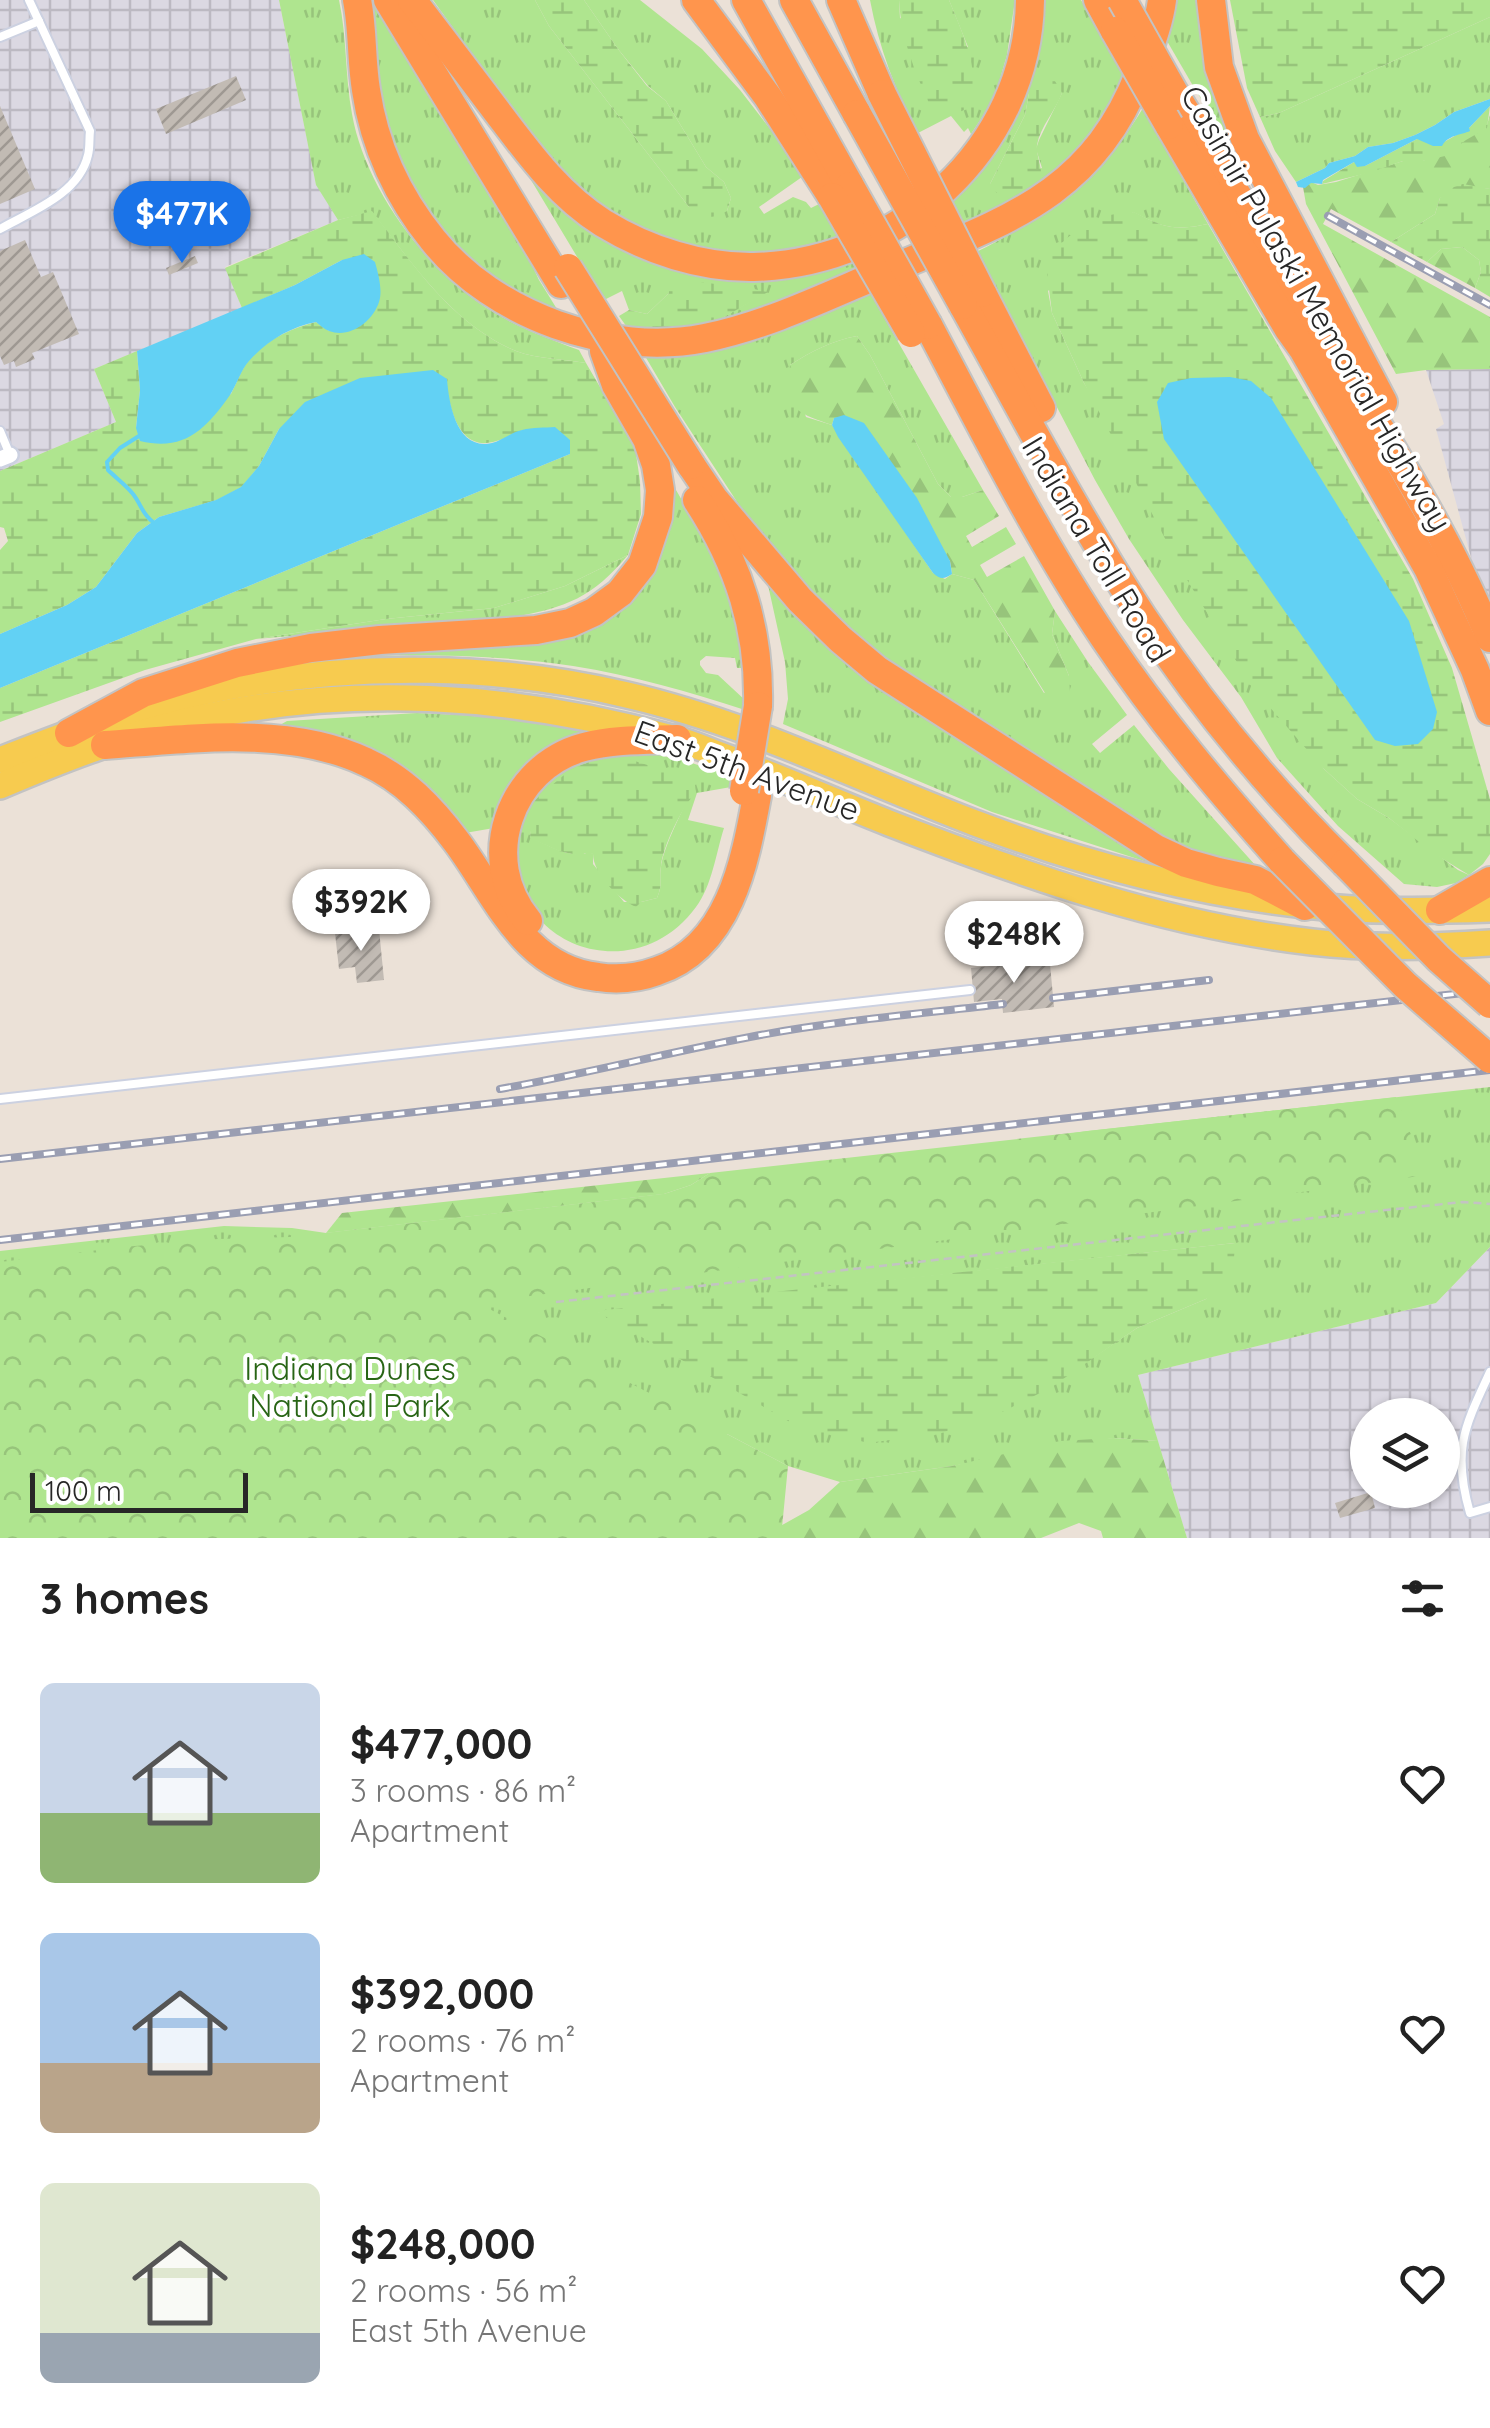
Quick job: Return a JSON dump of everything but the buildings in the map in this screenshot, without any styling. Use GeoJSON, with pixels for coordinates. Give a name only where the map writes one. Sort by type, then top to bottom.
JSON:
{"type":"FeatureCollection","features":[{"type":"Feature","properties":{"kind":"highway"},"geometry":{"type":"LineString","coordinates":[[356,0],[366,90],[377,140],[411,211],[434,243],[487,289],[543,321],[576,332],[668,342],[750,326],[990,228],[1038,204],[1075,173],[1108,137],[1129,102],[1145,62],[1162,0]]}},
{"type":"Feature","properties":{"kind":"highway"},"geometry":{"type":"LineString","coordinates":[[388,0],[564,276],[604,351],[616,385],[648,439],[656,464],[714,499],[800,600],[852,649],[917,697],[1156,849],[1202,868],[1255,880],[1305,906]]}},
{"type":"Feature","properties":{"kind":"highway"},"geometry":{"type":"LineString","coordinates":[[410,0],[677,476],[713,524],[733,563],[756,648],[765,709]]}},
{"type":"Feature","properties":{"kind":"highway"},"geometry":{"type":"LineString","coordinates":[[410,0],[543,172],[576,204],[638,242],[693,259],[750,267],[804,262],[851,248],[910,216],[951,185],[997,123],[1025,46],[1030,0]]}},
{"type":"Feature","properties":{"kind":"highway"},"geometry":{"type":"LineString","coordinates":[[696,0],[841,191]]}},
{"type":"Feature","properties":{"kind":"highway","name":"Indiana Toll Road"},"geometry":{"type":"LineString","coordinates":[[746,0],[841,191],[919,329],[998,457],[1055,560],[1157,713],[1282,861],[1405,984],[1490,1058]]}},
{"type":"Feature","properties":{"kind":"highway"},"geometry":{"type":"LineString","coordinates":[[794,0],[858,114],[972,299]]}},
{"type":"Feature","properties":{"kind":"highway"},"geometry":{"type":"LineString","coordinates":[[840,0],[972,299]]}},
{"type":"Feature","properties":{"kind":"highway","name":"Casimir Pulaski Memorial Highway"},"geometry":{"type":"LineString","coordinates":[[1098,0],[1428,568],[1490,711]]}},
{"type":"Feature","properties":{"kind":"highway","name":"Casimir Pulaski Memorial Highway"},"geometry":{"type":"LineString","coordinates":[[1122,0],[1176,96],[1423,500],[1487,620]]}},
{"type":"Feature","properties":{"kind":"highway"},"geometry":{"type":"LineString","coordinates":[[1211,0],[1219,66],[1245,140],[1367,370],[1408,454],[1423,500]]}},
{"type":"Feature","properties":{"kind":"highway","name":"Indiana Toll Road"},"geometry":{"type":"LineString","coordinates":[[972,299],[1073,470],[1097,544],[1144,618],[1250,760],[1291,808],[1439,959],[1490,1004]]}},
{"type":"Feature","properties":{"kind":"highway"},"geometry":{"type":"LineString","coordinates":[[1346,424],[1368,444],[1434,552],[1464,611],[1487,620]]}},
{"type":"Feature","properties":{"kind":"highway"},"geometry":{"type":"LineString","coordinates":[[69,733],[142,692],[236,663],[311,648],[536,630],[570,623],[620,593],[642,564],[677,476]]}},
{"type":"Feature","properties":{"kind":"highway"},"geometry":{"type":"LineString","coordinates":[[104,745],[211,737],[260,739],[300,743],[366,762],[402,783],[432,812],[458,844],[508,921],[542,955],[563,969],[615,980],[661,970],[682,959],[717,924],[738,876],[771,658],[758,589],[714,499]]}},
{"type":"Feature","properties":{"kind":"highway"},"geometry":{"type":"LineString","coordinates":[[678,739],[585,746],[559,756],[521,789],[509,815],[505,867],[522,913],[551,943],[589,961],[611,964],[654,956],[672,947],[704,916],[724,875],[750,794]]}},
{"type":"Feature","properties":{"kind":"highway"},"geometry":{"type":"LineString","coordinates":[[1440,910],[1490,880]]}},
{"type":"Feature","properties":{"kind":"main road","name":"East 5th Avenue"},"geometry":{"type":"LineString","coordinates":[[0,760],[69,733],[227,688],[368,671],[509,675],[624,694],[728,722],[975,823],[1160,879],[1305,906],[1490,909]]}},
{"type":"Feature","properties":{"kind":"main road","name":"East 5th Avenue"},"geometry":{"type":"LineString","coordinates":[[0,786],[104,745],[182,722],[250,708],[371,697],[443,698],[564,712],[678,739],[1048,882],[1227,930],[1314,943],[1389,948],[1490,943]]}},
{"type":"Feature","properties":{"kind":"lane"},"geometry":{"type":"LineString","coordinates":[[0,229],[60,195],[80,174],[88,155],[90,131],[29,0]]}},
{"type":"Feature","properties":{"kind":"lane"},"geometry":{"type":"LineString","coordinates":[[0,37],[39,21]]}},
{"type":"Feature","properties":{"kind":"lane"},"geometry":{"type":"LineString","coordinates":[[0,431],[5,457]]}},
{"type":"Feature","properties":{"kind":"lane"},"geometry":{"type":"LineString","coordinates":[[0,1098],[970,990]]}},
{"type":"Feature","properties":{"kind":"lane"},"geometry":{"type":"LineString","coordinates":[[1490,1372],[1466,1422],[1460,1460],[1470,1513],[1490,1508]]}},
{"type":"Feature","properties":{"kind":"path"},"geometry":{"type":"LineString","coordinates":[[556,1302],[1386,1210],[1464,1202],[1490,1204]]}},
{"type":"Feature","properties":{"kind":"shaded area"},"geometry":{"type":"Polygon","coordinates":[[[0,0],[279,0],[316,184],[338,220],[225,267],[242,308],[94,369],[116,422],[0,471],[0,0]]]}},
{"type":"Feature","properties":{"kind":"shaded area"},"geometry":{"type":"Polygon","coordinates":[[[1490,369],[1490,601],[1472,561],[1436,429],[1444,424],[1426,370],[1490,369]]]}},
{"type":"Feature","properties":{"kind":"shaded area"},"geometry":{"type":"Polygon","coordinates":[[[1490,1247],[1490,1538],[1187,1538],[1138,1375],[1436,1303],[1490,1247]]]}},
{"type":"Feature","properties":{"kind":"green space"},"geometry":{"type":"Polygon","coordinates":[[[279,0],[339,0],[359,143],[386,200],[424,253],[470,297],[515,324],[579,350],[586,363],[524,354],[493,340],[435,291],[372,212],[338,220],[316,185],[279,0]]]}},
{"type":"Feature","properties":{"kind":"green space"},"geometry":{"type":"Polygon","coordinates":[[[366,0],[372,0],[512,224],[565,322],[529,306],[446,242],[385,143],[366,0]]]}},
{"type":"Feature","properties":{"kind":"green space"},"geometry":{"type":"Polygon","coordinates":[[[433,0],[535,0],[549,26],[689,207],[727,211],[731,198],[724,182],[706,167],[666,101],[648,86],[584,0],[640,0],[702,49],[740,90],[802,177],[759,207],[764,214],[793,197],[811,208],[819,204],[838,236],[781,250],[702,248],[650,231],[599,205],[577,190],[553,165],[433,0]]]}},
{"type":"Feature","properties":{"kind":"green space"},"geometry":{"type":"Polygon","coordinates":[[[535,0],[584,0],[647,86],[666,101],[706,167],[724,182],[731,198],[727,211],[707,216],[689,207],[549,26],[535,0]]]}},
{"type":"Feature","properties":{"kind":"green space"},"geometry":{"type":"Polygon","coordinates":[[[870,0],[899,0],[900,18],[968,47],[949,0],[1015,0],[1007,55],[994,99],[971,134],[968,128],[964,132],[951,116],[918,133],[889,68],[870,0]]]}},
{"type":"Feature","properties":{"kind":"green space"},"geometry":{"type":"Polygon","coordinates":[[[899,0],[949,0],[973,77],[972,104],[963,111],[932,110],[906,43],[899,0]]]}},
{"type":"Feature","properties":{"kind":"green space"},"geometry":{"type":"Polygon","coordinates":[[[1038,0],[1081,0],[1130,84],[1063,171],[964,228],[950,199],[1038,0]],[[1029,93],[1025,115],[990,184],[1042,168],[1036,149],[1062,93],[1029,93]]]}},
{"type":"Feature","properties":{"kind":"green space"},"geometry":{"type":"Polygon","coordinates":[[[1176,0],[1202,0],[1233,131],[1226,135],[1167,41],[1176,0]]]}},
{"type":"Feature","properties":{"kind":"green space"},"geometry":{"type":"Polygon","coordinates":[[[1230,0],[1490,0],[1490,17],[1279,113],[1260,117],[1247,88],[1230,0]]]}},
{"type":"Feature","properties":{"kind":"green space"},"geometry":{"type":"Polygon","coordinates":[[[1490,17],[1490,99],[1454,112],[1415,135],[1368,147],[1355,156],[1329,163],[1296,182],[1275,151],[1260,117],[1279,113],[1490,17]]]}},
{"type":"Feature","properties":{"kind":"green space"},"geometry":{"type":"Polygon","coordinates":[[[1045,74],[1052,76],[1062,93],[1037,145],[1041,177],[1016,196],[1002,196],[990,184],[1025,115],[1029,93],[1045,74]]]}},
{"type":"Feature","properties":{"kind":"green space"},"geometry":{"type":"Polygon","coordinates":[[[1490,106],[1487,128],[1445,156],[1403,161],[1322,184],[1354,162],[1365,166],[1417,139],[1444,142],[1469,128],[1490,106]]]}},
{"type":"Feature","properties":{"kind":"green space"},"geometry":{"type":"Polygon","coordinates":[[[1143,108],[1208,224],[1169,227],[1133,212],[1048,291],[1052,313],[1084,383],[1324,769],[1357,799],[1469,875],[1456,883],[1437,887],[1404,884],[1338,826],[1277,758],[1241,697],[1129,539],[976,252],[1026,224],[1071,192],[1110,154],[1143,108]]]}},
{"type":"Feature","properties":{"kind":"green space"},"geometry":{"type":"Polygon","coordinates":[[[1490,115],[1490,189],[1440,198],[1435,214],[1391,242],[1331,209],[1323,224],[1490,317],[1490,369],[1396,374],[1306,204],[1303,187],[1311,182],[1336,182],[1403,161],[1423,161],[1486,128],[1490,115]]]}},
{"type":"Feature","properties":{"kind":"green space"},"geometry":{"type":"Polygon","coordinates":[[[510,145],[620,241],[825,269],[852,261],[858,272],[738,320],[703,329],[766,292],[669,279],[669,293],[647,314],[629,310],[622,291],[606,299],[585,270],[510,145]]]}},
{"type":"Feature","properties":{"kind":"green space"},"geometry":{"type":"Polygon","coordinates":[[[1463,184],[1490,189],[1490,297],[1475,288],[1481,272],[1479,260],[1462,247],[1441,249],[1427,262],[1391,242],[1435,214],[1440,198],[1463,184]]]}},
{"type":"Feature","properties":{"kind":"green space"},"geometry":{"type":"Polygon","coordinates":[[[372,211],[435,291],[493,340],[516,351],[586,363],[635,447],[641,514],[628,555],[565,586],[494,608],[386,619],[256,639],[145,670],[0,722],[0,688],[570,454],[523,430],[493,442],[471,440],[457,424],[446,380],[279,429],[259,466],[242,487],[217,500],[159,517],[137,533],[96,587],[67,605],[0,634],[0,550],[8,541],[0,527],[0,471],[116,422],[94,369],[137,351],[140,390],[136,428],[231,394],[253,356],[287,332],[316,322],[329,331],[342,260],[242,308],[225,268],[338,220],[372,211]]]}},
{"type":"Feature","properties":{"kind":"green space"},"geometry":{"type":"Polygon","coordinates":[[[1134,212],[1170,227],[1208,224],[1413,579],[1452,668],[1490,799],[1490,854],[1469,875],[1357,799],[1324,769],[1252,687],[1183,573],[1084,383],[1052,313],[1045,258],[1094,220],[1134,212]]]}},
{"type":"Feature","properties":{"kind":"green space"},"geometry":{"type":"Polygon","coordinates":[[[1462,247],[1479,260],[1481,272],[1475,288],[1427,262],[1441,249],[1462,247]]]}},
{"type":"Feature","properties":{"kind":"green space"},"geometry":{"type":"Polygon","coordinates":[[[669,278],[768,292],[703,329],[629,330],[619,316],[629,310],[647,314],[669,293],[669,278]]]}},
{"type":"Feature","properties":{"kind":"green space"},"geometry":{"type":"Polygon","coordinates":[[[870,293],[983,490],[951,497],[938,484],[857,336],[822,347],[790,365],[806,417],[832,425],[933,573],[945,579],[952,574],[974,580],[1044,693],[1069,676],[1052,634],[1055,611],[1127,715],[1092,744],[1100,753],[1134,725],[1256,866],[1196,854],[1162,837],[882,657],[787,570],[743,511],[645,356],[727,349],[870,293]]]}},
{"type":"Feature","properties":{"kind":"green space"},"geometry":{"type":"Polygon","coordinates":[[[857,336],[938,484],[951,497],[983,490],[999,516],[966,536],[972,547],[1006,527],[1016,544],[980,565],[987,577],[1024,556],[1055,611],[1052,634],[1069,676],[1070,693],[1059,698],[1045,693],[974,580],[952,574],[950,561],[834,418],[832,425],[794,406],[789,390],[790,365],[822,347],[857,336]]]}},
{"type":"Feature","properties":{"kind":"green space"},"geometry":{"type":"Polygon","coordinates":[[[669,478],[718,562],[741,635],[746,674],[737,668],[735,658],[706,656],[700,665],[706,673],[718,675],[746,701],[745,710],[639,679],[543,662],[454,656],[334,657],[527,637],[621,599],[669,478]]]}},
{"type":"Feature","properties":{"kind":"green space"},"geometry":{"type":"Polygon","coordinates":[[[628,555],[590,591],[563,605],[532,613],[256,639],[386,619],[494,608],[565,586],[628,555]]]}},
{"type":"Feature","properties":{"kind":"green space"},"geometry":{"type":"Polygon","coordinates":[[[772,583],[1151,858],[1144,861],[992,812],[783,724],[788,699],[785,662],[768,585],[772,583]]]}},
{"type":"Feature","properties":{"kind":"green space"},"geometry":{"type":"Polygon","coordinates":[[[417,713],[509,719],[600,733],[494,828],[465,833],[280,725],[287,721],[417,713]]]}},
{"type":"Feature","properties":{"kind":"green space"},"geometry":{"type":"Polygon","coordinates":[[[641,751],[733,777],[731,787],[697,793],[688,820],[724,828],[710,879],[696,907],[669,934],[637,948],[605,951],[574,944],[547,927],[527,901],[517,869],[520,830],[527,805],[546,781],[574,760],[593,753],[641,751]],[[688,800],[532,824],[530,837],[567,853],[593,854],[593,864],[624,902],[641,902],[657,898],[665,852],[688,800]]]}},
{"type":"Feature","properties":{"kind":"green space"},"geometry":{"type":"Polygon","coordinates":[[[619,756],[682,776],[695,785],[696,793],[679,816],[665,849],[657,898],[636,907],[608,885],[593,854],[581,856],[559,851],[530,838],[532,803],[580,765],[619,756]]]}},
{"type":"Feature","properties":{"kind":"green space","name":"Indiana Dunes National Park"},"geometry":{"type":"Polygon","coordinates":[[[1490,1087],[1490,1247],[1436,1303],[1138,1375],[1158,1441],[1113,1438],[840,1482],[788,1466],[727,1434],[0,1538],[0,1251],[224,1226],[326,1233],[664,1194],[1087,1131],[1490,1087]],[[1235,1243],[598,1312],[1094,1357],[1137,1328],[1206,1299],[1235,1243]]]}},
{"type":"Feature","properties":{"kind":"green space","name":"Indiana Dunes National Park"},"geometry":{"type":"Polygon","coordinates":[[[1396,1097],[1427,1175],[478,1303],[788,1466],[781,1538],[0,1538],[0,1262],[218,1239],[312,1239],[326,1233],[664,1194],[691,1185],[710,1173],[1396,1097]]]}},
{"type":"Feature","properties":{"kind":"green space"},"geometry":{"type":"Polygon","coordinates":[[[710,1173],[691,1185],[664,1194],[326,1233],[342,1213],[710,1173]]]}},
{"type":"Feature","properties":{"kind":"green space"},"geometry":{"type":"Polygon","coordinates":[[[1235,1243],[1233,1273],[1206,1299],[1137,1328],[1050,1388],[994,1416],[941,1433],[868,1443],[790,1422],[596,1311],[1235,1243]]]}},
{"type":"Feature","properties":{"kind":"green space"},"geometry":{"type":"Polygon","coordinates":[[[1060,1441],[1158,1441],[1187,1538],[1103,1538],[1101,1531],[1079,1523],[1041,1538],[759,1538],[809,1510],[840,1482],[952,1466],[1060,1441]]]}},
{"type":"Feature","properties":{"kind":"water"},"geometry":{"type":"Polygon","coordinates":[[[1490,99],[1490,106],[1470,131],[1451,137],[1442,146],[1417,139],[1365,166],[1357,167],[1354,162],[1322,184],[1298,187],[1296,182],[1329,163],[1355,156],[1368,147],[1415,135],[1454,112],[1490,99]]]}},
{"type":"Feature","properties":{"kind":"water"},"geometry":{"type":"Polygon","coordinates":[[[364,254],[375,262],[380,282],[379,302],[366,322],[345,333],[329,331],[316,322],[288,331],[249,361],[230,395],[203,427],[169,443],[140,441],[136,428],[140,390],[137,351],[295,285],[342,260],[364,254]]]}},
{"type":"Feature","properties":{"kind":"water"},"geometry":{"type":"Polygon","coordinates":[[[433,370],[447,379],[457,424],[470,440],[492,443],[522,430],[555,427],[570,440],[570,454],[0,688],[0,634],[67,605],[96,587],[137,533],[159,517],[216,500],[241,487],[259,466],[279,429],[305,402],[360,378],[433,370]]]}},
{"type":"Feature","properties":{"kind":"water"},"geometry":{"type":"Polygon","coordinates":[[[1230,377],[1251,381],[1271,398],[1409,621],[1437,712],[1433,729],[1418,744],[1395,746],[1375,740],[1164,439],[1157,402],[1168,383],[1230,377]]]}},
{"type":"Feature","properties":{"kind":"water"},"geometry":{"type":"Polygon","coordinates":[[[844,415],[864,423],[917,498],[950,561],[952,574],[942,578],[933,573],[838,437],[832,425],[834,418],[844,415]]]}},
{"type":"Feature","properties":{"kind":"waterway"},"geometry":{"type":"LineString","coordinates":[[139,436],[107,462],[108,470],[153,522]]}},
{"type":"Feature","properties":{"kind":"railway"},"geometry":{"type":"LineString","coordinates":[[1328,216],[1490,305]]}},
{"type":"Feature","properties":{"kind":"railway"},"geometry":{"type":"LineString","coordinates":[[1053,998],[1209,980]]}},
{"type":"Feature","properties":{"kind":"railway"},"geometry":{"type":"LineString","coordinates":[[0,1159],[1490,990]]}},
{"type":"Feature","properties":{"kind":"railway"},"geometry":{"type":"LineString","coordinates":[[500,1089],[781,1031],[1003,1004]]}},
{"type":"Feature","properties":{"kind":"railway"},"geometry":{"type":"LineString","coordinates":[[0,1240],[1490,1070]]}}]}
